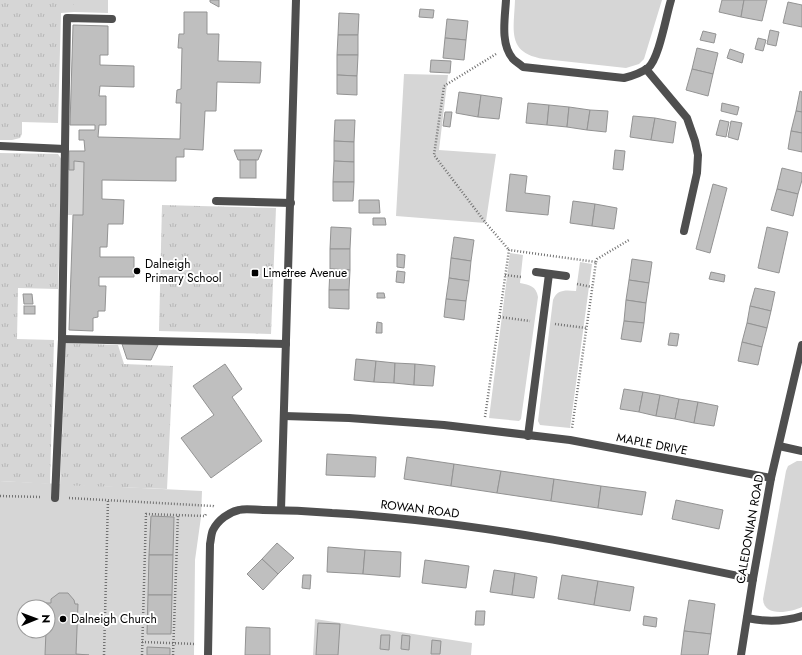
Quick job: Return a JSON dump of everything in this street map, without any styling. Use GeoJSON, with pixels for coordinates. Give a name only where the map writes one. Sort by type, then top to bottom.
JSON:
{"type":"FeatureCollection","features":[{"type":"Feature","properties":{"kind":"street"},"geometry":{"type":"LineString","coordinates":[[281,510],[296,0]]}},
{"type":"Feature","properties":{"kind":"street"},"geometry":{"type":"LineString","coordinates":[[506,0],[505,30],[507,47],[513,59],[523,67],[624,78],[635,75],[646,69],[655,59],[671,0]]}},
{"type":"Feature","properties":{"kind":"street"},"geometry":{"type":"LineString","coordinates":[[55,498],[62,339],[67,18],[112,19]]}},
{"type":"Feature","properties":{"kind":"street"},"geometry":{"type":"LineString","coordinates":[[646,69],[687,118],[698,156],[697,173],[684,231]]}},
{"type":"Feature","properties":{"kind":"street"},"geometry":{"type":"LineString","coordinates":[[0,146],[65,149]]}},
{"type":"Feature","properties":{"kind":"street"},"geometry":{"type":"LineString","coordinates":[[216,201],[290,203]]}},
{"type":"Feature","properties":{"kind":"street"},"geometry":{"type":"LineString","coordinates":[[536,272],[566,276]]}},
{"type":"Feature","properties":{"kind":"street"},"geometry":{"type":"LineString","coordinates":[[528,436],[549,274]]}},
{"type":"Feature","properties":{"kind":"street"},"geometry":{"type":"LineString","coordinates":[[62,339],[286,344]]}},
{"type":"Feature","properties":{"kind":"street","name":"CALEDONIAN ROAD"},"geometry":{"type":"LineString","coordinates":[[741,655],[753,579],[772,478],[802,345]]}},
{"type":"Feature","properties":{"kind":"street","name":"MAPLE DRIVE"},"geometry":{"type":"LineString","coordinates":[[284,416],[349,418],[444,425],[570,440],[772,478]]}},
{"type":"Feature","properties":{"kind":"street"},"geometry":{"type":"LineString","coordinates":[[779,446],[802,451]]}},
{"type":"Feature","properties":{"kind":"street","name":"ROWAN ROAD"},"geometry":{"type":"LineString","coordinates":[[228,514],[238,510],[281,510],[357,514],[506,532],[626,552],[753,579]]}},
{"type":"Feature","properties":{"kind":"street"},"geometry":{"type":"LineString","coordinates":[[208,655],[210,544],[213,530],[220,520],[228,514]]}},
{"type":"Feature","properties":{"kind":"street"},"geometry":{"type":"LineString","coordinates":[[747,618],[776,622],[791,620],[802,616]]}},
{"type":"Feature","properties":{"kind":"path"},"geometry":{"type":"LineString","coordinates":[[507,47],[444,86],[434,154],[508,250]]}},
{"type":"Feature","properties":{"kind":"path"},"geometry":{"type":"LineString","coordinates":[[596,262],[598,259],[629,240]]}},
{"type":"Feature","properties":{"kind":"path"},"geometry":{"type":"LineString","coordinates":[[505,275],[521,277]]}},
{"type":"Feature","properties":{"kind":"path"},"geometry":{"type":"LineString","coordinates":[[577,284],[592,287]]}},
{"type":"Feature","properties":{"kind":"path"},"geometry":{"type":"LineString","coordinates":[[500,317],[534,321]]}},
{"type":"Feature","properties":{"kind":"path"},"geometry":{"type":"LineString","coordinates":[[550,323],[586,328]]}},
{"type":"Feature","properties":{"kind":"path"},"geometry":{"type":"LineString","coordinates":[[0,496],[213,506],[228,514]]}},
{"type":"Feature","properties":{"kind":"path"},"geometry":{"type":"LineString","coordinates":[[104,655],[108,500]]}},
{"type":"Feature","properties":{"kind":"path"},"geometry":{"type":"LineString","coordinates":[[142,655],[146,514],[205,516],[213,506]]}},
{"type":"Feature","properties":{"kind":"path"},"geometry":{"type":"LineString","coordinates":[[174,655],[178,515]]}},
{"type":"Feature","properties":{"kind":"path"},"geometry":{"type":"LineString","coordinates":[[142,642],[208,645]]}},
{"type":"Feature","properties":{"kind":"green space"},"geometry":{"type":"Polygon","coordinates":[[[0,0],[74,0],[74,12],[61,13],[58,123],[22,122],[22,134],[20,138],[12,140],[0,140],[0,0]]]}},
{"type":"Feature","properties":{"kind":"green space"},"geometry":{"type":"Polygon","coordinates":[[[74,0],[108,0],[108,13],[74,12],[74,0]]]}},
{"type":"Feature","properties":{"kind":"green space"},"geometry":{"type":"Polygon","coordinates":[[[515,0],[662,0],[644,59],[639,64],[626,68],[544,59],[532,56],[523,51],[518,46],[515,38],[515,0]]]}},
{"type":"Feature","properties":{"kind":"green space"},"geometry":{"type":"Polygon","coordinates":[[[404,74],[448,75],[439,150],[496,154],[485,223],[396,216],[404,74]]]}},
{"type":"Feature","properties":{"kind":"green space"},"geometry":{"type":"Polygon","coordinates":[[[0,153],[58,154],[62,160],[58,289],[18,288],[17,339],[54,340],[50,484],[0,481],[0,153]]]}},
{"type":"Feature","properties":{"kind":"green space"},"geometry":{"type":"Polygon","coordinates":[[[74,161],[84,162],[83,215],[67,215],[69,170],[74,170],[74,161]]]}},
{"type":"Feature","properties":{"kind":"green space"},"geometry":{"type":"Polygon","coordinates":[[[162,205],[276,208],[271,334],[159,331],[162,205]]]}},
{"type":"Feature","properties":{"kind":"green space"},"geometry":{"type":"Polygon","coordinates":[[[510,253],[523,255],[520,283],[527,284],[534,288],[538,297],[521,419],[519,421],[489,418],[510,253]]]}},
{"type":"Feature","properties":{"kind":"green space"},"geometry":{"type":"Polygon","coordinates":[[[580,262],[592,264],[570,428],[540,425],[538,421],[553,300],[559,292],[576,291],[580,262]]]}},
{"type":"Feature","properties":{"kind":"green space"},"geometry":{"type":"Polygon","coordinates":[[[66,343],[118,345],[124,364],[173,366],[167,489],[60,485],[66,343]]]}},
{"type":"Feature","properties":{"kind":"green space"},"geometry":{"type":"Polygon","coordinates":[[[797,461],[802,461],[802,607],[791,611],[779,612],[768,609],[763,599],[786,471],[788,466],[797,461]]]}},
{"type":"Feature","properties":{"kind":"green space"},"geometry":{"type":"Polygon","coordinates":[[[0,481],[202,491],[201,517],[195,560],[194,655],[0,655],[0,481]]]}},
{"type":"Feature","properties":{"kind":"green space"},"geometry":{"type":"Polygon","coordinates":[[[315,619],[472,643],[471,655],[313,655],[315,619]]]}},
{"type":"Feature","properties":{"kind":"building"},"geometry":{"type":"Polygon","coordinates":[[[210,0],[219,0],[219,7],[210,2],[210,0]]]}},
{"type":"Feature","properties":{"kind":"building"},"geometry":{"type":"Polygon","coordinates":[[[722,0],[744,0],[741,17],[719,12],[722,0]]]}},
{"type":"Feature","properties":{"kind":"building"},"geometry":{"type":"Polygon","coordinates":[[[744,0],[767,0],[762,21],[741,17],[744,0]]]}},
{"type":"Feature","properties":{"kind":"building"},"geometry":{"type":"Polygon","coordinates":[[[788,2],[802,5],[802,27],[783,23],[788,2]]]}},
{"type":"Feature","properties":{"kind":"building"},"geometry":{"type":"Polygon","coordinates":[[[420,9],[434,10],[433,18],[419,17],[420,9]]]}},
{"type":"Feature","properties":{"kind":"building"},"geometry":{"type":"Polygon","coordinates":[[[184,12],[207,12],[207,34],[219,34],[218,61],[261,62],[260,83],[217,82],[216,111],[205,111],[203,150],[184,149],[184,157],[176,157],[176,181],[102,180],[102,199],[124,200],[123,224],[108,224],[107,247],[100,247],[100,257],[134,257],[134,277],[99,277],[99,286],[106,286],[105,311],[98,311],[98,317],[93,318],[93,331],[69,330],[73,215],[83,215],[84,162],[74,161],[74,170],[69,170],[69,151],[85,151],[84,140],[79,140],[79,130],[95,130],[95,125],[70,125],[73,25],[108,26],[108,55],[100,55],[100,65],[134,66],[134,87],[100,86],[99,96],[106,96],[106,125],[99,125],[98,137],[180,139],[181,103],[176,103],[177,90],[181,89],[182,48],[178,48],[179,34],[184,34],[184,12]]]}},
{"type":"Feature","properties":{"kind":"building"},"geometry":{"type":"Polygon","coordinates":[[[339,13],[359,14],[358,35],[338,35],[339,13]]]}},
{"type":"Feature","properties":{"kind":"building"},"geometry":{"type":"Polygon","coordinates":[[[447,19],[468,21],[466,40],[445,38],[447,19]]]}},
{"type":"Feature","properties":{"kind":"building"},"geometry":{"type":"Polygon","coordinates":[[[770,30],[779,32],[776,46],[767,44],[770,30]]]}},
{"type":"Feature","properties":{"kind":"building"},"geometry":{"type":"Polygon","coordinates":[[[703,31],[716,34],[714,43],[700,40],[703,31]]]}},
{"type":"Feature","properties":{"kind":"building"},"geometry":{"type":"Polygon","coordinates":[[[338,35],[358,35],[358,55],[337,55],[338,35]]]}},
{"type":"Feature","properties":{"kind":"building"},"geometry":{"type":"Polygon","coordinates":[[[445,38],[466,40],[464,60],[443,58],[445,38]]]}},
{"type":"Feature","properties":{"kind":"building"},"geometry":{"type":"Polygon","coordinates":[[[758,38],[766,40],[763,51],[755,49],[758,38]]]}},
{"type":"Feature","properties":{"kind":"building"},"geometry":{"type":"Polygon","coordinates":[[[697,48],[718,53],[713,74],[692,69],[697,48]]]}},
{"type":"Feature","properties":{"kind":"building"},"geometry":{"type":"Polygon","coordinates":[[[730,49],[744,54],[742,63],[727,58],[730,49]]]}},
{"type":"Feature","properties":{"kind":"building"},"geometry":{"type":"Polygon","coordinates":[[[337,55],[358,55],[357,76],[337,75],[337,55]]]}},
{"type":"Feature","properties":{"kind":"building"},"geometry":{"type":"Polygon","coordinates":[[[431,60],[451,61],[450,73],[430,72],[431,60]]]}},
{"type":"Feature","properties":{"kind":"building"},"geometry":{"type":"Polygon","coordinates":[[[692,69],[713,74],[708,96],[686,90],[692,69]]]}},
{"type":"Feature","properties":{"kind":"building"},"geometry":{"type":"Polygon","coordinates":[[[337,75],[357,76],[357,95],[337,94],[337,75]]]}},
{"type":"Feature","properties":{"kind":"building"},"geometry":{"type":"Polygon","coordinates":[[[800,91],[802,92],[802,112],[796,111],[800,91]]]}},
{"type":"Feature","properties":{"kind":"building"},"geometry":{"type":"Polygon","coordinates":[[[459,92],[481,95],[478,117],[456,113],[459,92]]]}},
{"type":"Feature","properties":{"kind":"building"},"geometry":{"type":"Polygon","coordinates":[[[481,95],[502,98],[499,119],[478,117],[481,95]]]}},
{"type":"Feature","properties":{"kind":"building"},"geometry":{"type":"Polygon","coordinates":[[[528,103],[549,105],[547,125],[526,123],[528,103]]]}},
{"type":"Feature","properties":{"kind":"building"},"geometry":{"type":"Polygon","coordinates":[[[722,103],[739,107],[737,115],[721,111],[722,103]]]}},
{"type":"Feature","properties":{"kind":"building"},"geometry":{"type":"Polygon","coordinates":[[[549,105],[569,107],[567,127],[547,125],[549,105]]]}},
{"type":"Feature","properties":{"kind":"building"},"geometry":{"type":"Polygon","coordinates":[[[569,107],[590,110],[587,130],[567,127],[569,107]]]}},
{"type":"Feature","properties":{"kind":"building"},"geometry":{"type":"Polygon","coordinates":[[[590,110],[608,111],[606,132],[587,130],[590,110]]]}},
{"type":"Feature","properties":{"kind":"building"},"geometry":{"type":"Polygon","coordinates":[[[796,111],[802,112],[802,133],[791,131],[796,111]]]}},
{"type":"Feature","properties":{"kind":"building"},"geometry":{"type":"Polygon","coordinates":[[[445,112],[452,112],[450,127],[443,126],[445,112]]]}},
{"type":"Feature","properties":{"kind":"building"},"geometry":{"type":"Polygon","coordinates":[[[633,116],[655,118],[651,140],[630,137],[633,116]]]}},
{"type":"Feature","properties":{"kind":"building"},"geometry":{"type":"Polygon","coordinates":[[[655,118],[676,122],[673,143],[651,140],[655,118]]]}},
{"type":"Feature","properties":{"kind":"building"},"geometry":{"type":"Polygon","coordinates":[[[335,120],[355,120],[354,142],[334,141],[335,120]]]}},
{"type":"Feature","properties":{"kind":"building"},"geometry":{"type":"Polygon","coordinates":[[[720,120],[729,122],[726,137],[716,135],[720,120]]]}},
{"type":"Feature","properties":{"kind":"building"},"geometry":{"type":"Polygon","coordinates":[[[731,121],[742,123],[738,140],[728,137],[731,121]]]}},
{"type":"Feature","properties":{"kind":"building"},"geometry":{"type":"Polygon","coordinates":[[[791,131],[802,133],[802,152],[788,149],[791,131]]]}},
{"type":"Feature","properties":{"kind":"building"},"geometry":{"type":"Polygon","coordinates":[[[334,141],[354,142],[354,162],[334,161],[334,141]]]}},
{"type":"Feature","properties":{"kind":"building"},"geometry":{"type":"Polygon","coordinates":[[[234,150],[262,150],[258,160],[238,160],[234,150]]]}},
{"type":"Feature","properties":{"kind":"building"},"geometry":{"type":"Polygon","coordinates":[[[615,150],[625,151],[623,170],[613,169],[615,150]]]}},
{"type":"Feature","properties":{"kind":"building"},"geometry":{"type":"Polygon","coordinates":[[[240,160],[256,160],[256,178],[240,178],[240,160]]]}},
{"type":"Feature","properties":{"kind":"building"},"geometry":{"type":"Polygon","coordinates":[[[334,161],[354,162],[354,182],[333,182],[334,161]]]}},
{"type":"Feature","properties":{"kind":"building"},"geometry":{"type":"Polygon","coordinates":[[[782,168],[802,173],[802,180],[798,194],[777,189],[782,168]]]}},
{"type":"Feature","properties":{"kind":"building"},"geometry":{"type":"Polygon","coordinates":[[[510,174],[527,176],[525,193],[550,196],[548,215],[506,211],[510,174]]]}},
{"type":"Feature","properties":{"kind":"building"},"geometry":{"type":"Polygon","coordinates":[[[333,182],[354,182],[353,201],[333,201],[333,182]]]}},
{"type":"Feature","properties":{"kind":"building"},"geometry":{"type":"Polygon","coordinates":[[[713,184],[727,188],[710,253],[696,249],[713,184]]]}},
{"type":"Feature","properties":{"kind":"building"},"geometry":{"type":"Polygon","coordinates":[[[777,189],[798,194],[793,216],[771,210],[777,189]]]}},
{"type":"Feature","properties":{"kind":"building"},"geometry":{"type":"Polygon","coordinates":[[[359,200],[379,200],[380,213],[359,213],[359,200]]]}},
{"type":"Feature","properties":{"kind":"building"},"geometry":{"type":"Polygon","coordinates":[[[573,201],[595,204],[592,226],[570,223],[573,201]]]}},
{"type":"Feature","properties":{"kind":"building"},"geometry":{"type":"Polygon","coordinates":[[[595,204],[617,208],[614,229],[592,226],[595,204]]]}},
{"type":"Feature","properties":{"kind":"building"},"geometry":{"type":"Polygon","coordinates":[[[373,218],[385,218],[386,225],[373,225],[373,218]]]}},
{"type":"Feature","properties":{"kind":"building"},"geometry":{"type":"Polygon","coordinates":[[[331,227],[351,228],[350,249],[330,249],[331,227]]]}},
{"type":"Feature","properties":{"kind":"building"},"geometry":{"type":"Polygon","coordinates":[[[767,227],[788,232],[779,273],[758,268],[767,227]]]}},
{"type":"Feature","properties":{"kind":"building"},"geometry":{"type":"Polygon","coordinates":[[[454,237],[474,240],[471,261],[451,258],[454,237]]]}},
{"type":"Feature","properties":{"kind":"building"},"geometry":{"type":"Polygon","coordinates":[[[330,249],[350,249],[350,270],[330,269],[330,249]]]}},
{"type":"Feature","properties":{"kind":"building"},"geometry":{"type":"Polygon","coordinates":[[[397,254],[405,255],[404,268],[397,267],[397,254]]]}},
{"type":"Feature","properties":{"kind":"building"},"geometry":{"type":"Polygon","coordinates":[[[451,258],[471,261],[469,281],[449,278],[451,258]]]}},
{"type":"Feature","properties":{"kind":"building"},"geometry":{"type":"Polygon","coordinates":[[[632,259],[652,262],[649,283],[629,280],[632,259]]]}},
{"type":"Feature","properties":{"kind":"building"},"geometry":{"type":"Polygon","coordinates":[[[330,269],[350,270],[349,290],[329,290],[330,269]]]}},
{"type":"Feature","properties":{"kind":"building"},"geometry":{"type":"Polygon","coordinates":[[[397,271],[405,272],[404,283],[396,282],[397,271]]]}},
{"type":"Feature","properties":{"kind":"building"},"geometry":{"type":"Polygon","coordinates":[[[711,272],[725,275],[724,282],[709,279],[711,272]]]}},
{"type":"Feature","properties":{"kind":"building"},"geometry":{"type":"Polygon","coordinates":[[[449,278],[469,281],[466,301],[446,299],[449,278]]]}},
{"type":"Feature","properties":{"kind":"building"},"geometry":{"type":"Polygon","coordinates":[[[629,280],[649,283],[646,303],[626,300],[629,280]]]}},
{"type":"Feature","properties":{"kind":"building"},"geometry":{"type":"Polygon","coordinates":[[[755,288],[775,292],[771,311],[750,306],[755,288]]]}},
{"type":"Feature","properties":{"kind":"building"},"geometry":{"type":"Polygon","coordinates":[[[329,290],[349,290],[349,309],[329,308],[329,290]]]}},
{"type":"Feature","properties":{"kind":"building"},"geometry":{"type":"Polygon","coordinates":[[[377,293],[384,293],[385,298],[377,298],[377,293]]]}},
{"type":"Feature","properties":{"kind":"building"},"geometry":{"type":"Polygon","coordinates":[[[23,294],[32,294],[33,304],[24,304],[23,294]]]}},
{"type":"Feature","properties":{"kind":"building"},"geometry":{"type":"Polygon","coordinates":[[[446,299],[466,301],[464,320],[444,317],[446,299]]]}},
{"type":"Feature","properties":{"kind":"building"},"geometry":{"type":"Polygon","coordinates":[[[626,300],[646,303],[644,323],[624,321],[626,300]]]}},
{"type":"Feature","properties":{"kind":"building"},"geometry":{"type":"Polygon","coordinates":[[[24,306],[35,306],[35,314],[24,314],[24,306]]]}},
{"type":"Feature","properties":{"kind":"building"},"geometry":{"type":"Polygon","coordinates":[[[750,306],[771,311],[767,328],[747,323],[750,306]]]}},
{"type":"Feature","properties":{"kind":"building"},"geometry":{"type":"Polygon","coordinates":[[[624,321],[644,323],[641,342],[621,339],[624,321]]]}},
{"type":"Feature","properties":{"kind":"building"},"geometry":{"type":"Polygon","coordinates":[[[377,322],[382,323],[382,333],[376,333],[377,322]]]}},
{"type":"Feature","properties":{"kind":"building"},"geometry":{"type":"Polygon","coordinates":[[[747,323],[767,328],[762,347],[742,342],[747,323]]]}},
{"type":"Feature","properties":{"kind":"building"},"geometry":{"type":"Polygon","coordinates":[[[670,333],[679,334],[677,346],[668,345],[670,333]]]}},
{"type":"Feature","properties":{"kind":"building"},"geometry":{"type":"Polygon","coordinates":[[[742,342],[762,347],[758,365],[738,361],[742,342]]]}},
{"type":"Feature","properties":{"kind":"building"},"geometry":{"type":"Polygon","coordinates":[[[122,344],[158,345],[151,360],[127,359],[122,344]]]}},
{"type":"Feature","properties":{"kind":"building"},"geometry":{"type":"Polygon","coordinates":[[[356,359],[376,361],[374,382],[354,380],[356,359]]]}},
{"type":"Feature","properties":{"kind":"building"},"geometry":{"type":"Polygon","coordinates":[[[376,361],[395,363],[394,383],[374,382],[376,361]]]}},
{"type":"Feature","properties":{"kind":"building"},"geometry":{"type":"Polygon","coordinates":[[[395,363],[415,364],[414,385],[394,383],[395,363]]]}},
{"type":"Feature","properties":{"kind":"building"},"geometry":{"type":"Polygon","coordinates":[[[225,364],[242,389],[232,397],[262,441],[211,478],[181,438],[214,415],[193,386],[225,364]]]}},
{"type":"Feature","properties":{"kind":"building"},"geometry":{"type":"Polygon","coordinates":[[[415,364],[435,366],[433,386],[414,385],[415,364]]]}},
{"type":"Feature","properties":{"kind":"building"},"geometry":{"type":"Polygon","coordinates":[[[624,389],[643,392],[639,412],[620,409],[624,389]]]}},
{"type":"Feature","properties":{"kind":"building"},"geometry":{"type":"Polygon","coordinates":[[[643,392],[660,395],[656,416],[639,412],[643,392]]]}},
{"type":"Feature","properties":{"kind":"building"},"geometry":{"type":"Polygon","coordinates":[[[660,395],[679,399],[675,419],[656,416],[660,395]]]}},
{"type":"Feature","properties":{"kind":"building"},"geometry":{"type":"Polygon","coordinates":[[[679,399],[698,402],[694,423],[675,419],[679,399]]]}},
{"type":"Feature","properties":{"kind":"building"},"geometry":{"type":"Polygon","coordinates":[[[698,402],[718,406],[714,426],[694,423],[698,402]]]}},
{"type":"Feature","properties":{"kind":"building"},"geometry":{"type":"Polygon","coordinates":[[[327,454],[376,457],[375,477],[326,475],[327,454]]]}},
{"type":"Feature","properties":{"kind":"building"},"geometry":{"type":"Polygon","coordinates":[[[407,457],[454,464],[451,486],[404,479],[407,457]]]}},
{"type":"Feature","properties":{"kind":"building"},"geometry":{"type":"Polygon","coordinates":[[[454,464],[501,471],[497,493],[451,486],[454,464]]]}},
{"type":"Feature","properties":{"kind":"building"},"geometry":{"type":"Polygon","coordinates":[[[501,471],[554,479],[551,501],[497,493],[501,471]]]}},
{"type":"Feature","properties":{"kind":"building"},"geometry":{"type":"Polygon","coordinates":[[[554,479],[601,486],[598,508],[551,501],[554,479]]]}},
{"type":"Feature","properties":{"kind":"building"},"geometry":{"type":"Polygon","coordinates":[[[601,486],[646,492],[642,515],[598,508],[601,486]]]}},
{"type":"Feature","properties":{"kind":"building"},"geometry":{"type":"Polygon","coordinates":[[[676,500],[723,510],[719,529],[672,519],[676,500]]]}},
{"type":"Feature","properties":{"kind":"building"},"geometry":{"type":"Polygon","coordinates":[[[151,516],[174,517],[173,555],[149,555],[151,516]]]}},
{"type":"Feature","properties":{"kind":"building"},"geometry":{"type":"Polygon","coordinates":[[[277,543],[294,558],[278,574],[262,559],[277,543]]]}},
{"type":"Feature","properties":{"kind":"building"},"geometry":{"type":"Polygon","coordinates":[[[328,547],[365,550],[363,574],[327,572],[328,547]]]}},
{"type":"Feature","properties":{"kind":"building"},"geometry":{"type":"Polygon","coordinates":[[[365,550],[401,552],[400,577],[363,574],[365,550]]]}},
{"type":"Feature","properties":{"kind":"building"},"geometry":{"type":"Polygon","coordinates":[[[149,555],[173,555],[172,595],[148,595],[149,555]]]}},
{"type":"Feature","properties":{"kind":"building"},"geometry":{"type":"Polygon","coordinates":[[[262,559],[278,574],[263,590],[247,574],[262,559]]]}},
{"type":"Feature","properties":{"kind":"building"},"geometry":{"type":"Polygon","coordinates":[[[425,560],[469,566],[466,588],[422,583],[425,560]]]}},
{"type":"Feature","properties":{"kind":"building"},"geometry":{"type":"Polygon","coordinates":[[[494,570],[515,573],[512,595],[490,592],[494,570]]]}},
{"type":"Feature","properties":{"kind":"building"},"geometry":{"type":"Polygon","coordinates":[[[515,573],[537,577],[534,598],[512,595],[515,573]]]}},
{"type":"Feature","properties":{"kind":"building"},"geometry":{"type":"Polygon","coordinates":[[[303,575],[311,575],[310,589],[302,588],[303,575]]]}},
{"type":"Feature","properties":{"kind":"building"},"geometry":{"type":"Polygon","coordinates":[[[562,575],[598,581],[594,605],[558,599],[562,575]]]}},
{"type":"Feature","properties":{"kind":"building"},"geometry":{"type":"Polygon","coordinates":[[[598,581],[634,587],[630,611],[594,605],[598,581]]]}},
{"type":"Feature","properties":{"kind":"building","name":"Dalneigh Church"},"geometry":{"type":"Polygon","coordinates":[[[59,593],[68,593],[74,600],[75,604],[78,604],[76,654],[89,655],[45,655],[46,639],[56,639],[56,599],[51,599],[59,593]]]}},
{"type":"Feature","properties":{"kind":"building"},"geometry":{"type":"Polygon","coordinates":[[[148,595],[172,595],[171,634],[147,634],[148,595]]]}},
{"type":"Feature","properties":{"kind":"building"},"geometry":{"type":"Polygon","coordinates":[[[689,600],[715,604],[711,634],[684,631],[689,600]]]}},
{"type":"Feature","properties":{"kind":"building"},"geometry":{"type":"Polygon","coordinates":[[[476,611],[485,611],[484,625],[475,625],[476,611]]]}},
{"type":"Feature","properties":{"kind":"building"},"geometry":{"type":"Polygon","coordinates":[[[644,616],[657,618],[656,627],[643,625],[644,616]]]}},
{"type":"Feature","properties":{"kind":"building"},"geometry":{"type":"Polygon","coordinates":[[[318,623],[340,624],[338,655],[316,655],[318,623]]]}},
{"type":"Feature","properties":{"kind":"building"},"geometry":{"type":"Polygon","coordinates":[[[246,627],[270,628],[270,655],[245,655],[246,627]]]}},
{"type":"Feature","properties":{"kind":"building"},"geometry":{"type":"Polygon","coordinates":[[[684,631],[711,634],[708,655],[681,655],[684,631]]]}},
{"type":"Feature","properties":{"kind":"building"},"geometry":{"type":"Polygon","coordinates":[[[381,635],[390,635],[389,650],[380,649],[381,635]]]}},
{"type":"Feature","properties":{"kind":"building"},"geometry":{"type":"Polygon","coordinates":[[[402,635],[410,636],[409,650],[401,649],[402,635]]]}},
{"type":"Feature","properties":{"kind":"building"},"geometry":{"type":"Polygon","coordinates":[[[432,640],[441,641],[440,654],[431,654],[432,640]]]}},
{"type":"Feature","properties":{"kind":"building"},"geometry":{"type":"Polygon","coordinates":[[[147,647],[170,648],[170,655],[147,655],[147,647]]]}},
{"type":"Feature","properties":{"kind":"place","name":"Dalneigh Primary School"},"geometry":{"type":"Point","coordinates":[137,271]}},
{"type":"Feature","properties":{"kind":"place","name":"Limetree Avenue"},"geometry":{"type":"Point","coordinates":[255,273]}},
{"type":"Feature","properties":{"kind":"place","name":"Dalneigh Church"},"geometry":{"type":"Point","coordinates":[63,619]}}]}
